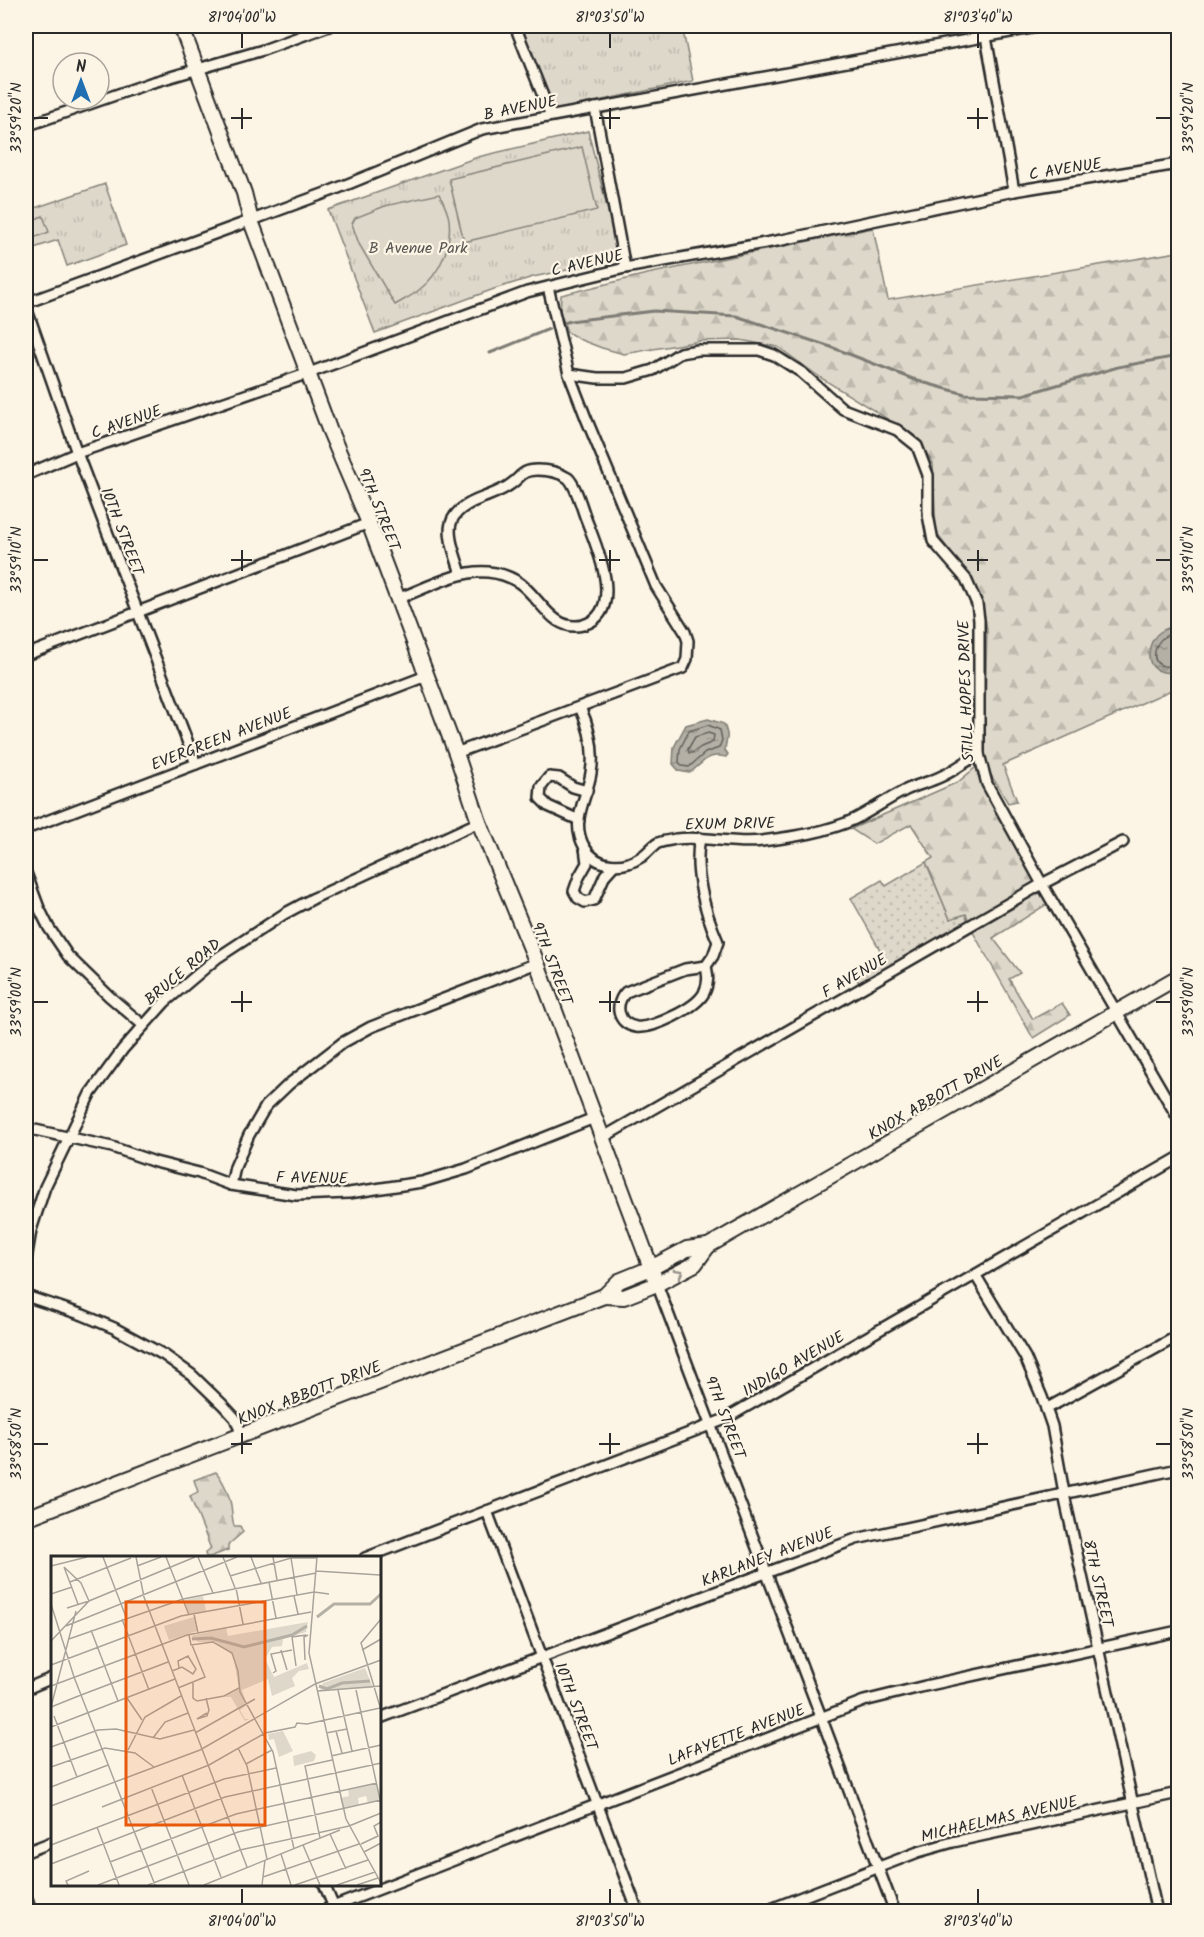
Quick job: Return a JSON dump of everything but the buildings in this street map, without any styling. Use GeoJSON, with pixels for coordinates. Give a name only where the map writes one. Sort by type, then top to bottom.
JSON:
{"type":"FeatureCollection","features":[{"type":"Feature","properties":{"kind":"main road","name":"9TH STREET"},"geometry":{"type":"LineString","coordinates":[[181,26],[329,429],[369,523],[456,753],[479,822],[537,963],[657,1284]]}},
{"type":"Feature","properties":{"kind":"main road","name":"KNOX ABBOTT DRIVE"},"geometry":{"type":"LineString","coordinates":[[604,1296],[619,1281],[651,1268],[687,1249],[708,1246],[1179,977]]}},
{"type":"Feature","properties":{"kind":"main road","name":"KNOX ABBOTT DRIVE"},"geometry":{"type":"LineString","coordinates":[[26,1518],[604,1296],[624,1297],[657,1284],[695,1264],[708,1246]]}},
{"type":"Feature","properties":{"kind":"main road"},"geometry":{"type":"LineString","coordinates":[[26,1899],[30,1911]]}},
{"type":"Feature","properties":{"kind":"street"},"geometry":{"type":"LineString","coordinates":[[26,126],[329,26]]}},
{"type":"Feature","properties":{"kind":"street"},"geometry":{"type":"LineString","coordinates":[[515,26],[551,116]]}},
{"type":"Feature","properties":{"kind":"street"},"geometry":{"type":"LineString","coordinates":[[984,26],[1014,191]]}},
{"type":"Feature","properties":{"kind":"street","name":"B AVENUE"},"geometry":{"type":"LineString","coordinates":[[26,305],[332,191],[482,129],[1043,26]]}},
{"type":"Feature","properties":{"kind":"street"},"geometry":{"type":"LineString","coordinates":[[595,108],[625,268]]}},
{"type":"Feature","properties":{"kind":"street","name":"C AVENUE"},"geometry":{"type":"LineString","coordinates":[[26,475],[77,453],[309,373],[527,292],[625,268],[782,240],[1014,191],[1179,164]]}},
{"type":"Feature","properties":{"kind":"street"},"geometry":{"type":"LineString","coordinates":[[456,753],[683,668],[687,659],[686,632],[656,586],[569,374],[548,287]]}},
{"type":"Feature","properties":{"kind":"street","name":"10TH STREET"},"geometry":{"type":"LineString","coordinates":[[26,305],[77,453],[196,764]]}},
{"type":"Feature","properties":{"kind":"street","name":"STILL HOPES DRIVE"},"geometry":{"type":"LineString","coordinates":[[569,374],[597,378],[626,378],[653,370],[680,353],[698,350],[759,350],[774,355],[801,372],[843,409],[897,430],[917,446],[928,475],[928,515],[933,541],[966,579],[976,604],[979,620],[979,754],[987,784],[1042,884],[1179,1118]]}},
{"type":"Feature","properties":{"kind":"street"},"geometry":{"type":"LineString","coordinates":[[397,599],[461,574],[485,572],[502,574],[519,583],[553,618],[568,625],[583,624],[596,617],[603,606],[606,585],[603,566],[579,498],[569,479],[555,472],[536,470],[520,474],[507,487],[468,503],[457,512],[450,523],[449,535],[461,574]]}},
{"type":"Feature","properties":{"kind":"street"},"geometry":{"type":"LineString","coordinates":[[26,655],[369,523]]}},
{"type":"Feature","properties":{"kind":"street","name":"EVERGREEN AVENUE"},"geometry":{"type":"LineString","coordinates":[[26,829],[426,676]]}},
{"type":"Feature","properties":{"kind":"street"},"geometry":{"type":"LineString","coordinates":[[580,707],[587,723],[592,745],[591,775],[582,801],[579,820],[587,863],[574,891],[578,898],[585,902],[594,900],[605,875],[614,866]]}},
{"type":"Feature","properties":{"kind":"street","name":"EXUM DRIVE"},"geometry":{"type":"LineString","coordinates":[[614,866],[626,865],[641,857],[658,843],[675,839],[700,838],[728,842],[760,842],[806,834],[853,820],[902,792],[941,777],[979,754]]}},
{"type":"Feature","properties":{"kind":"street"},"geometry":{"type":"LineString","coordinates":[[579,820],[548,806],[540,798],[541,787],[549,777],[559,778],[573,787],[587,790]]}},
{"type":"Feature","properties":{"kind":"street","name":"BRUCE ROAD"},"geometry":{"type":"LineString","coordinates":[[26,1260],[37,1208],[69,1138],[96,1085],[143,1024],[190,979],[274,920],[314,898],[479,822]]}},
{"type":"Feature","properties":{"kind":"street"},"geometry":{"type":"LineString","coordinates":[[700,838],[697,852],[702,894],[708,918],[718,942],[706,966],[709,981],[704,995],[687,1010],[662,1021],[638,1027],[628,1025],[621,1017],[618,1007],[620,998],[626,992],[685,969],[706,966]]}},
{"type":"Feature","properties":{"kind":"street","name":"F AVENUE"},"geometry":{"type":"LineString","coordinates":[[602,1138],[1042,884],[1124,842]]}},
{"type":"Feature","properties":{"kind":"street"},"geometry":{"type":"LineString","coordinates":[[585,848],[602,863],[614,866]]}},
{"type":"Feature","properties":{"kind":"street"},"geometry":{"type":"LineString","coordinates":[[26,873],[44,918],[68,956],[109,996],[143,1024]]}},
{"type":"Feature","properties":{"kind":"street"},"geometry":{"type":"LineString","coordinates":[[231,1185],[235,1167],[249,1135],[266,1106],[289,1084],[342,1043],[371,1027],[537,963]]}},
{"type":"Feature","properties":{"kind":"street","name":"F AVENUE"},"geometry":{"type":"LineString","coordinates":[[26,1128],[111,1147],[231,1185],[296,1195],[349,1193],[404,1186],[466,1169],[594,1118]]}},
{"type":"Feature","properties":{"kind":"street","name":"INDIGO AVENUE"},"geometry":{"type":"LineString","coordinates":[[368,1556],[723,1420],[1179,1158]]}},
{"type":"Feature","properties":{"kind":"street","name":"8TH STREET"},"geometry":{"type":"LineString","coordinates":[[976,1276],[1025,1357],[1052,1426],[1064,1493],[1157,1911]]}},
{"type":"Feature","properties":{"kind":"street","name":"9TH STREET"},"geometry":{"type":"LineString","coordinates":[[657,1284],[896,1911]]}},
{"type":"Feature","properties":{"kind":"street"},"geometry":{"type":"LineString","coordinates":[[26,1296],[114,1328],[164,1355],[192,1375],[223,1405],[235,1418],[242,1435]]}},
{"type":"Feature","properties":{"kind":"street"},"geometry":{"type":"LineString","coordinates":[[1047,1409],[1179,1336]]}},
{"type":"Feature","properties":{"kind":"street","name":"KARLANEY AVENUE"},"geometry":{"type":"LineString","coordinates":[[381,1718],[856,1539],[1179,1469]]}},
{"type":"Feature","properties":{"kind":"street","name":"10TH STREET"},"geometry":{"type":"LineString","coordinates":[[487,1510],[638,1911]]}},
{"type":"Feature","properties":{"kind":"street","name":"LAFAYETTE AVENUE"},"geometry":{"type":"LineString","coordinates":[[320,1911],[334,1909],[598,1804],[879,1697],[1179,1631]]}},
{"type":"Feature","properties":{"kind":"street"},"geometry":{"type":"LineString","coordinates":[[26,1689],[51,1678]]}},
{"type":"Feature","properties":{"kind":"street","name":"MICHAELMAS AVENUE"},"geometry":{"type":"LineString","coordinates":[[763,1911],[918,1852],[953,1842],[1179,1793]]}},
{"type":"Feature","properties":{"kind":"street"},"geometry":{"type":"LineString","coordinates":[[26,1852],[51,1842]]}},
{"type":"Feature","properties":{"kind":"street"},"geometry":{"type":"LineString","coordinates":[[325,1886],[334,1909]]}},
{"type":"Feature","properties":{"kind":"green space"},"geometry":{"type":"Polygon","coordinates":[[[519,26],[682,26],[693,81],[555,110],[552,109],[519,26]]]}},
{"type":"Feature","properties":{"kind":"green space","name":"B Avenue Park"},"geometry":{"type":"Polygon","coordinates":[[[588,131],[620,259],[533,277],[375,333],[328,210],[478,157],[588,131]]]}},
{"type":"Feature","properties":{"kind":"green space"},"geometry":{"type":"Polygon","coordinates":[[[582,147],[597,210],[464,242],[449,179],[582,147]]]}},
{"type":"Feature","properties":{"kind":"green space"},"geometry":{"type":"Polygon","coordinates":[[[105,184],[126,245],[67,266],[58,240],[34,248],[30,238],[26,239],[26,211],[105,184]]]}},
{"type":"Feature","properties":{"kind":"green space"},"geometry":{"type":"Polygon","coordinates":[[[439,194],[449,220],[449,240],[443,259],[439,268],[426,283],[395,305],[359,244],[352,224],[355,218],[385,206],[439,194]]]}},
{"type":"Feature","properties":{"kind":"green space"},"geometry":{"type":"Polygon","coordinates":[[[43,216],[49,232],[36,237],[30,221],[43,216]]]}},
{"type":"Feature","properties":{"kind":"green space"},"geometry":{"type":"Polygon","coordinates":[[[873,228],[888,300],[1178,252],[1178,687],[1003,765],[1017,801],[1008,803],[986,767],[984,750],[987,629],[982,601],[969,576],[936,533],[933,463],[915,436],[821,378],[778,347],[740,340],[700,341],[624,354],[581,340],[567,332],[560,311],[561,295],[647,274],[873,228]]]}},
{"type":"Feature","properties":{"kind":"green space"},"geometry":{"type":"Polygon","coordinates":[[[981,763],[1052,901],[993,938],[1020,973],[1009,979],[1033,1019],[1062,1003],[1070,1015],[1033,1038],[974,934],[966,914],[950,919],[926,862],[933,858],[911,824],[874,844],[851,829],[958,782],[981,763]]]}},
{"type":"Feature","properties":{"kind":"green space"},"geometry":{"type":"Polygon","coordinates":[[[926,862],[950,919],[965,913],[970,926],[862,988],[854,974],[884,957],[851,898],[882,880],[886,886],[926,862]]]}},
{"type":"Feature","properties":{"kind":"green space"},"geometry":{"type":"Polygon","coordinates":[[[216,1472],[229,1496],[234,1526],[240,1526],[243,1532],[228,1545],[228,1550],[213,1556],[206,1556],[205,1553],[211,1549],[190,1496],[198,1492],[194,1480],[216,1472]]]}},
{"type":"Feature","properties":{"kind":"water"},"geometry":{"type":"Polygon","coordinates":[[[1173,626],[1178,626],[1178,671],[1164,672],[1151,664],[1150,646],[1156,636],[1173,626]]]}},
{"type":"Feature","properties":{"kind":"water"},"geometry":{"type":"Polygon","coordinates":[[[708,719],[724,724],[727,736],[725,750],[728,754],[726,757],[708,758],[689,773],[679,771],[673,764],[674,747],[686,725],[708,719]]]}},
{"type":"Feature","properties":{"kind":"waterway"},"geometry":{"type":"LineString","coordinates":[[564,323],[654,311],[736,316],[831,347],[918,381],[965,394],[1023,395],[1118,367],[1178,356]]}},
{"type":"Feature","properties":{"kind":"waterway"},"geometry":{"type":"LineString","coordinates":[[490,353],[549,329]]}}]}
